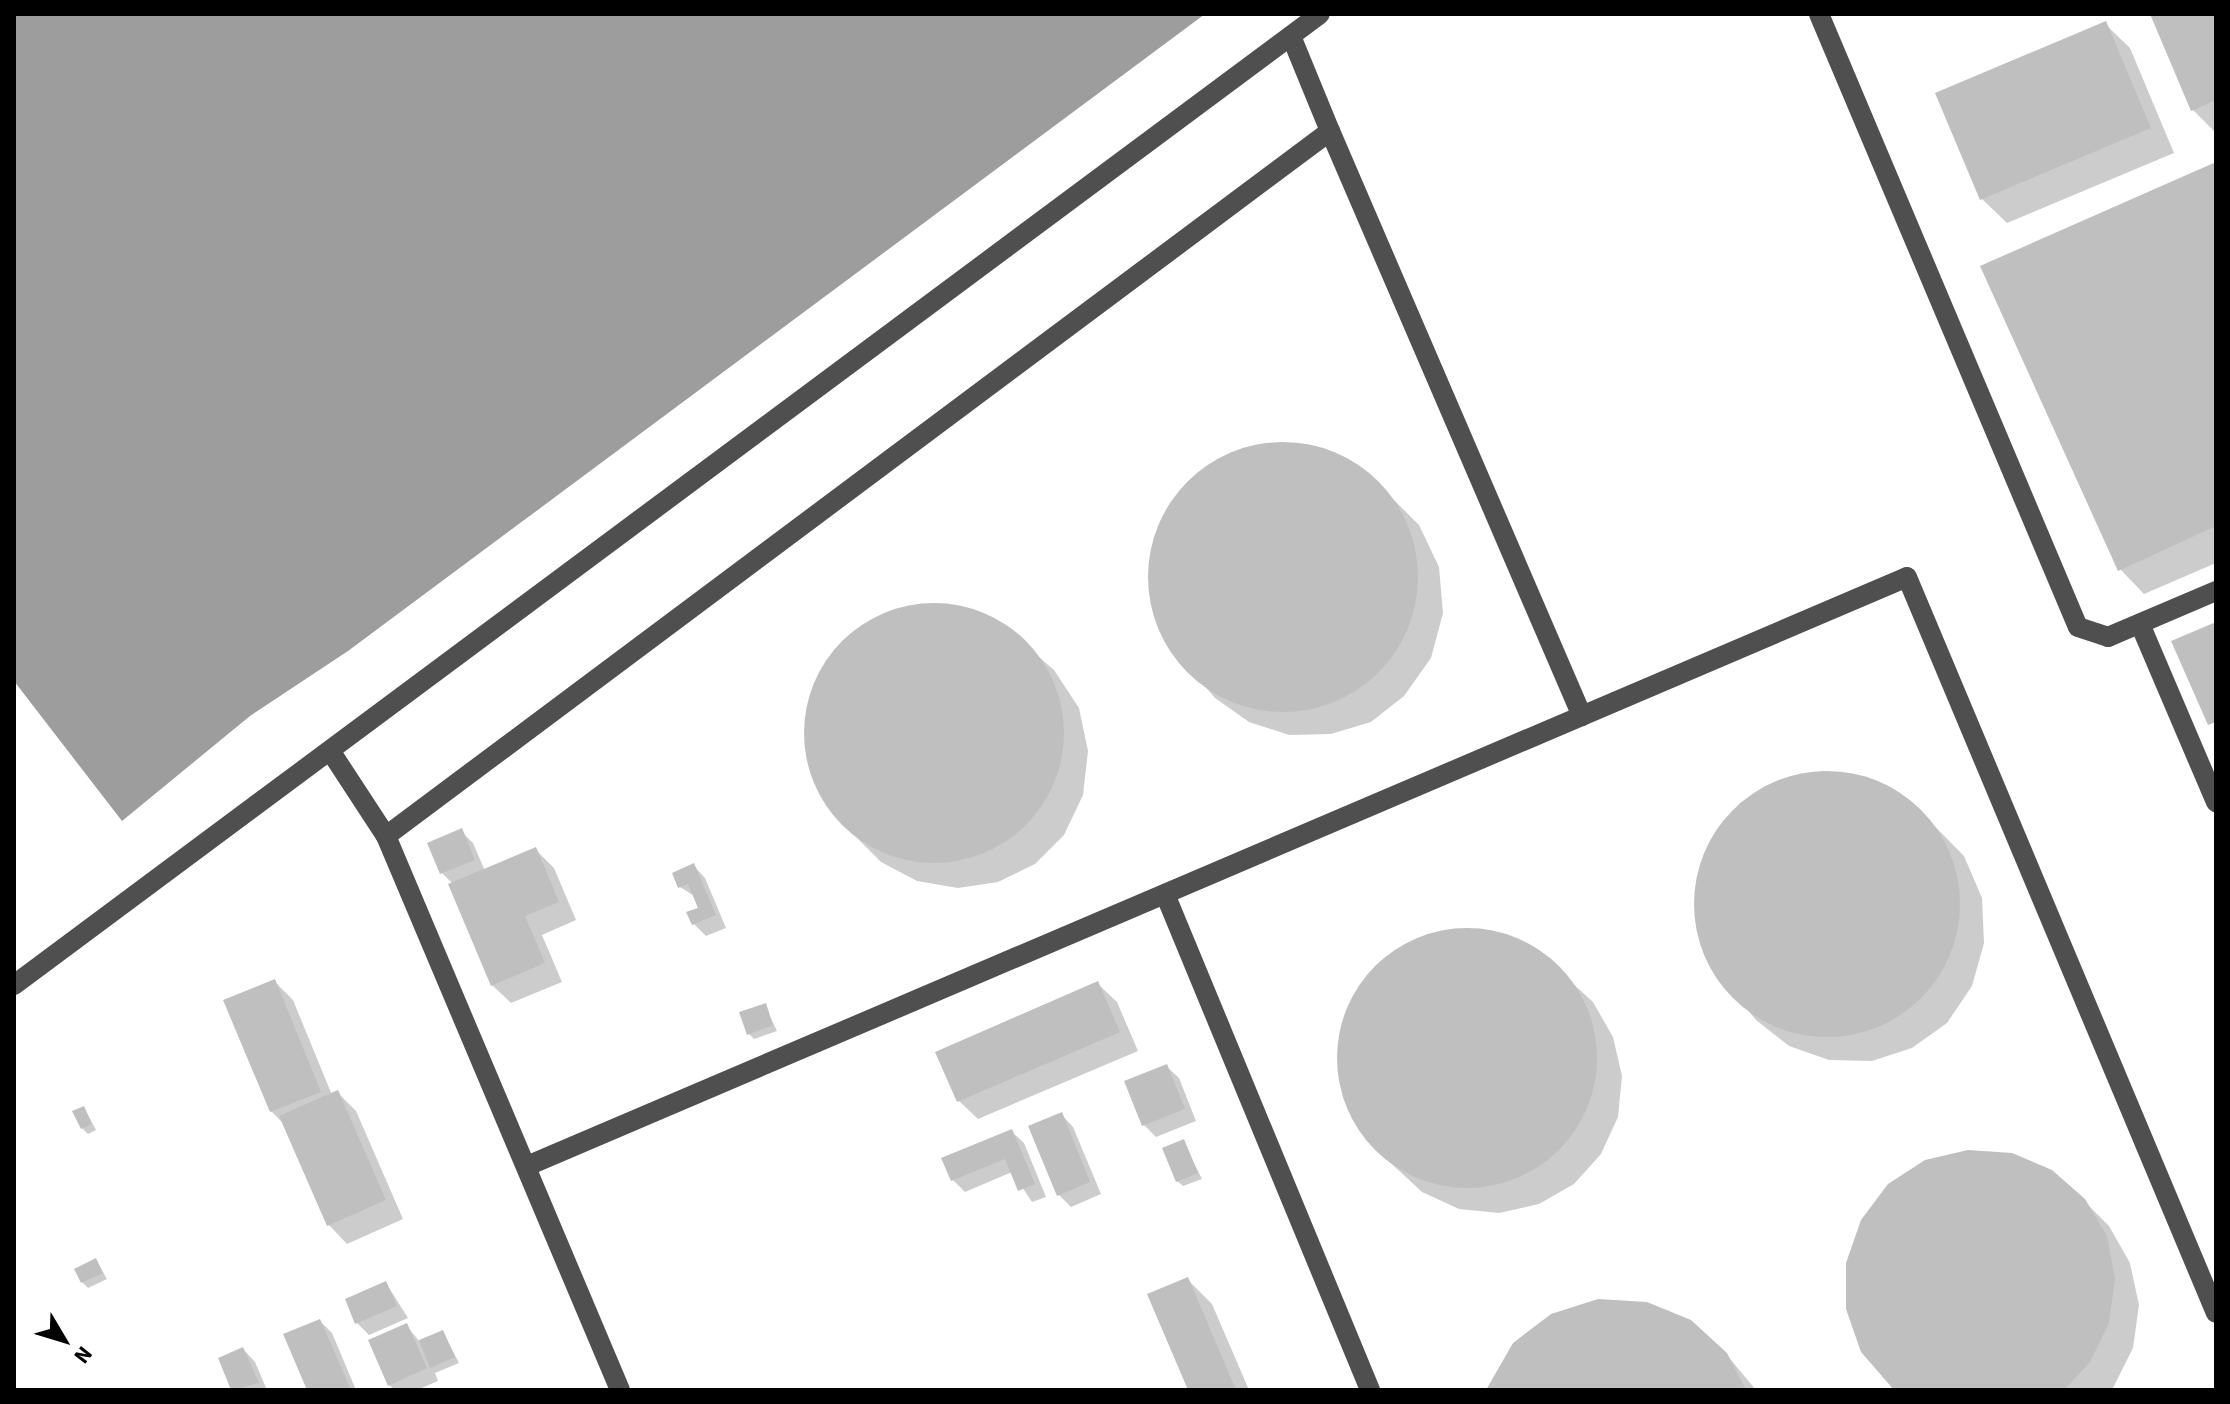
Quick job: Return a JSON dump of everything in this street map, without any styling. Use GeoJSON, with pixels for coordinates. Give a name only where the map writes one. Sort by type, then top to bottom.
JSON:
{"type":"FeatureCollection","features":[{"type":"Feature","properties":{"kind":"lane"},"geometry":{"type":"LineString","coordinates":[[14,985],[1320,14]]}},
{"type":"Feature","properties":{"kind":"lane"},"geometry":{"type":"LineString","coordinates":[[1819,14],[2078,627],[2108,637],[2216,591]]}},
{"type":"Feature","properties":{"kind":"lane"},"geometry":{"type":"LineString","coordinates":[[1291,36],[1582,716]]}},
{"type":"Feature","properties":{"kind":"lane"},"geometry":{"type":"LineString","coordinates":[[386,836],[1330,131]]}},
{"type":"Feature","properties":{"kind":"lane"},"geometry":{"type":"LineString","coordinates":[[527,1166],[1907,577],[2216,1313]]}},
{"type":"Feature","properties":{"kind":"lane"},"geometry":{"type":"LineString","coordinates":[[2140,624],[2216,802]]}},
{"type":"Feature","properties":{"kind":"lane"},"geometry":{"type":"LineString","coordinates":[[331,752],[386,836],[620,1390]]}},
{"type":"Feature","properties":{"kind":"lane"},"geometry":{"type":"LineString","coordinates":[[1165,894],[1370,1390]]}},
{"type":"Feature","properties":{"kind":"shaded area"},"geometry":{"type":"Polygon","coordinates":[[[14,14],[1205,14],[348,651],[250,716],[122,821],[14,681],[14,14]]]}},
{"type":"Feature","properties":{"kind":"building"},"geometry":{"type":"Polygon","coordinates":[[[2150,14],[2216,14],[2216,100],[2191,111],[2150,14]]]}},
{"type":"Feature","properties":{"kind":"building"},"geometry":{"type":"Polygon","coordinates":[[[2106,21],[2151,128],[1980,200],[1935,93],[2106,21]]]}},
{"type":"Feature","properties":{"kind":"building"},"geometry":{"type":"Polygon","coordinates":[[[2216,162],[2216,526],[2118,571],[1980,266],[2216,162]]]}},
{"type":"Feature","properties":{"kind":"building"},"geometry":{"type":"Polygon","coordinates":[[[1283,442],[1309,445],[1335,453],[1358,465],[1378,482],[1395,502],[1407,525],[1415,551],[1418,577],[1415,603],[1407,629],[1395,652],[1378,672],[1358,689],[1335,701],[1309,709],[1283,712],[1257,709],[1231,701],[1208,689],[1188,672],[1171,652],[1159,629],[1151,603],[1148,577],[1151,551],[1159,525],[1171,502],[1188,482],[1208,465],[1231,453],[1257,445],[1283,442]]]}},
{"type":"Feature","properties":{"kind":"building"},"geometry":{"type":"Polygon","coordinates":[[[934,603],[984,613],[1026,641],[1054,683],[1064,733],[1054,783],[1026,825],[984,853],[934,863],[884,853],[842,825],[814,783],[804,733],[814,683],[842,641],[884,613],[934,603]]]}},
{"type":"Feature","properties":{"kind":"building"},"geometry":{"type":"Polygon","coordinates":[[[2216,622],[2216,722],[2208,725],[2171,641],[2216,622]]]}},
{"type":"Feature","properties":{"kind":"building"},"geometry":{"type":"Polygon","coordinates":[[[1814,771],[1840,771],[1866,776],[1890,786],[1912,801],[1930,819],[1945,841],[1955,865],[1960,904],[1955,943],[1945,967],[1930,989],[1912,1007],[1890,1022],[1866,1032],[1840,1037],[1814,1037],[1788,1032],[1764,1022],[1742,1007],[1724,989],[1709,967],[1699,943],[1694,917],[1694,891],[1699,865],[1709,841],[1724,819],[1742,801],[1764,786],[1788,776],[1814,771]]]}},
{"type":"Feature","properties":{"kind":"building"},"geometry":{"type":"Polygon","coordinates":[[[462,828],[475,860],[440,874],[427,843],[462,828]]]}},
{"type":"Feature","properties":{"kind":"building"},"geometry":{"type":"Polygon","coordinates":[[[536,847],[559,902],[525,916],[545,963],[491,986],[448,884],[536,847]]]}},
{"type":"Feature","properties":{"kind":"building"},"geometry":{"type":"Polygon","coordinates":[[[694,863],[716,915],[692,925],[686,912],[698,908],[688,884],[678,888],[672,873],[694,863]]]}},
{"type":"Feature","properties":{"kind":"building"},"geometry":{"type":"Polygon","coordinates":[[[1467,928],[1492,930],[1528,943],[1550,957],[1568,975],[1587,1008],[1595,1033],[1595,1083],[1582,1119],[1568,1141],[1550,1159],[1517,1178],[1492,1186],[1467,1188],[1442,1186],[1406,1173],[1384,1159],[1366,1141],[1347,1108],[1339,1083],[1337,1058],[1339,1033],[1352,997],[1366,975],[1384,957],[1417,938],[1442,930],[1467,928]]]}},
{"type":"Feature","properties":{"kind":"building"},"geometry":{"type":"Polygon","coordinates":[[[275,979],[321,1092],[270,1112],[223,1000],[275,979]]]}},
{"type":"Feature","properties":{"kind":"building"},"geometry":{"type":"Polygon","coordinates":[[[1098,981],[1120,1032],[957,1102],[935,1052],[1098,981]]]}},
{"type":"Feature","properties":{"kind":"building"},"geometry":{"type":"Polygon","coordinates":[[[766,1003],[773,1025],[747,1035],[739,1012],[766,1003]]]}},
{"type":"Feature","properties":{"kind":"building"},"geometry":{"type":"Polygon","coordinates":[[[1167,1064],[1185,1109],[1142,1126],[1124,1081],[1167,1064]]]}},
{"type":"Feature","properties":{"kind":"building"},"geometry":{"type":"Polygon","coordinates":[[[338,1090],[386,1200],[327,1226],[279,1116],[338,1090]]]}},
{"type":"Feature","properties":{"kind":"building"},"geometry":{"type":"Polygon","coordinates":[[[84,1106],[92,1124],[81,1129],[72,1111],[84,1106]]]}},
{"type":"Feature","properties":{"kind":"building"},"geometry":{"type":"Polygon","coordinates":[[[1062,1112],[1090,1182],[1057,1196],[1028,1126],[1062,1112]]]}},
{"type":"Feature","properties":{"kind":"building"},"geometry":{"type":"Polygon","coordinates":[[[1012,1129],[1035,1184],[1018,1191],[1005,1159],[951,1181],[941,1158],[1012,1129]]]}},
{"type":"Feature","properties":{"kind":"building"},"geometry":{"type":"Polygon","coordinates":[[[1184,1139],[1198,1173],[1176,1182],[1162,1148],[1184,1139]]]}},
{"type":"Feature","properties":{"kind":"building"},"geometry":{"type":"Polygon","coordinates":[[[1968,1150],[2012,1153],[2052,1170],[2085,1199],[2107,1236],[2115,1279],[2109,1323],[2090,1362],[2064,1390],[1894,1390],[1861,1352],[1846,1309],[1846,1263],[1861,1220],[1888,1184],[1925,1160],[1968,1150]]]}},
{"type":"Feature","properties":{"kind":"building"},"geometry":{"type":"Polygon","coordinates":[[[96,1258],[103,1273],[81,1283],[74,1269],[96,1258]]]}},
{"type":"Feature","properties":{"kind":"building"},"geometry":{"type":"Polygon","coordinates":[[[1188,1277],[1236,1390],[1188,1390],[1147,1294],[1188,1277]]]}},
{"type":"Feature","properties":{"kind":"building"},"geometry":{"type":"Polygon","coordinates":[[[386,1281],[397,1306],[355,1324],[345,1299],[386,1281]]]}},
{"type":"Feature","properties":{"kind":"building"},"geometry":{"type":"Polygon","coordinates":[[[1598,1299],[1647,1302],[1691,1320],[1727,1353],[1746,1390],[1486,1390],[1513,1343],[1551,1314],[1598,1299]]]}},
{"type":"Feature","properties":{"kind":"building"},"geometry":{"type":"Polygon","coordinates":[[[320,1319],[351,1390],[307,1390],[283,1334],[320,1319]]]}},
{"type":"Feature","properties":{"kind":"building"},"geometry":{"type":"Polygon","coordinates":[[[407,1323],[427,1368],[388,1386],[368,1340],[407,1323]]]}},
{"type":"Feature","properties":{"kind":"building"},"geometry":{"type":"Polygon","coordinates":[[[443,1330],[455,1357],[430,1368],[419,1340],[443,1330]]]}},
{"type":"Feature","properties":{"kind":"building"},"geometry":{"type":"Polygon","coordinates":[[[243,1347],[259,1383],[231,1390],[218,1358],[243,1347]]]}}]}
